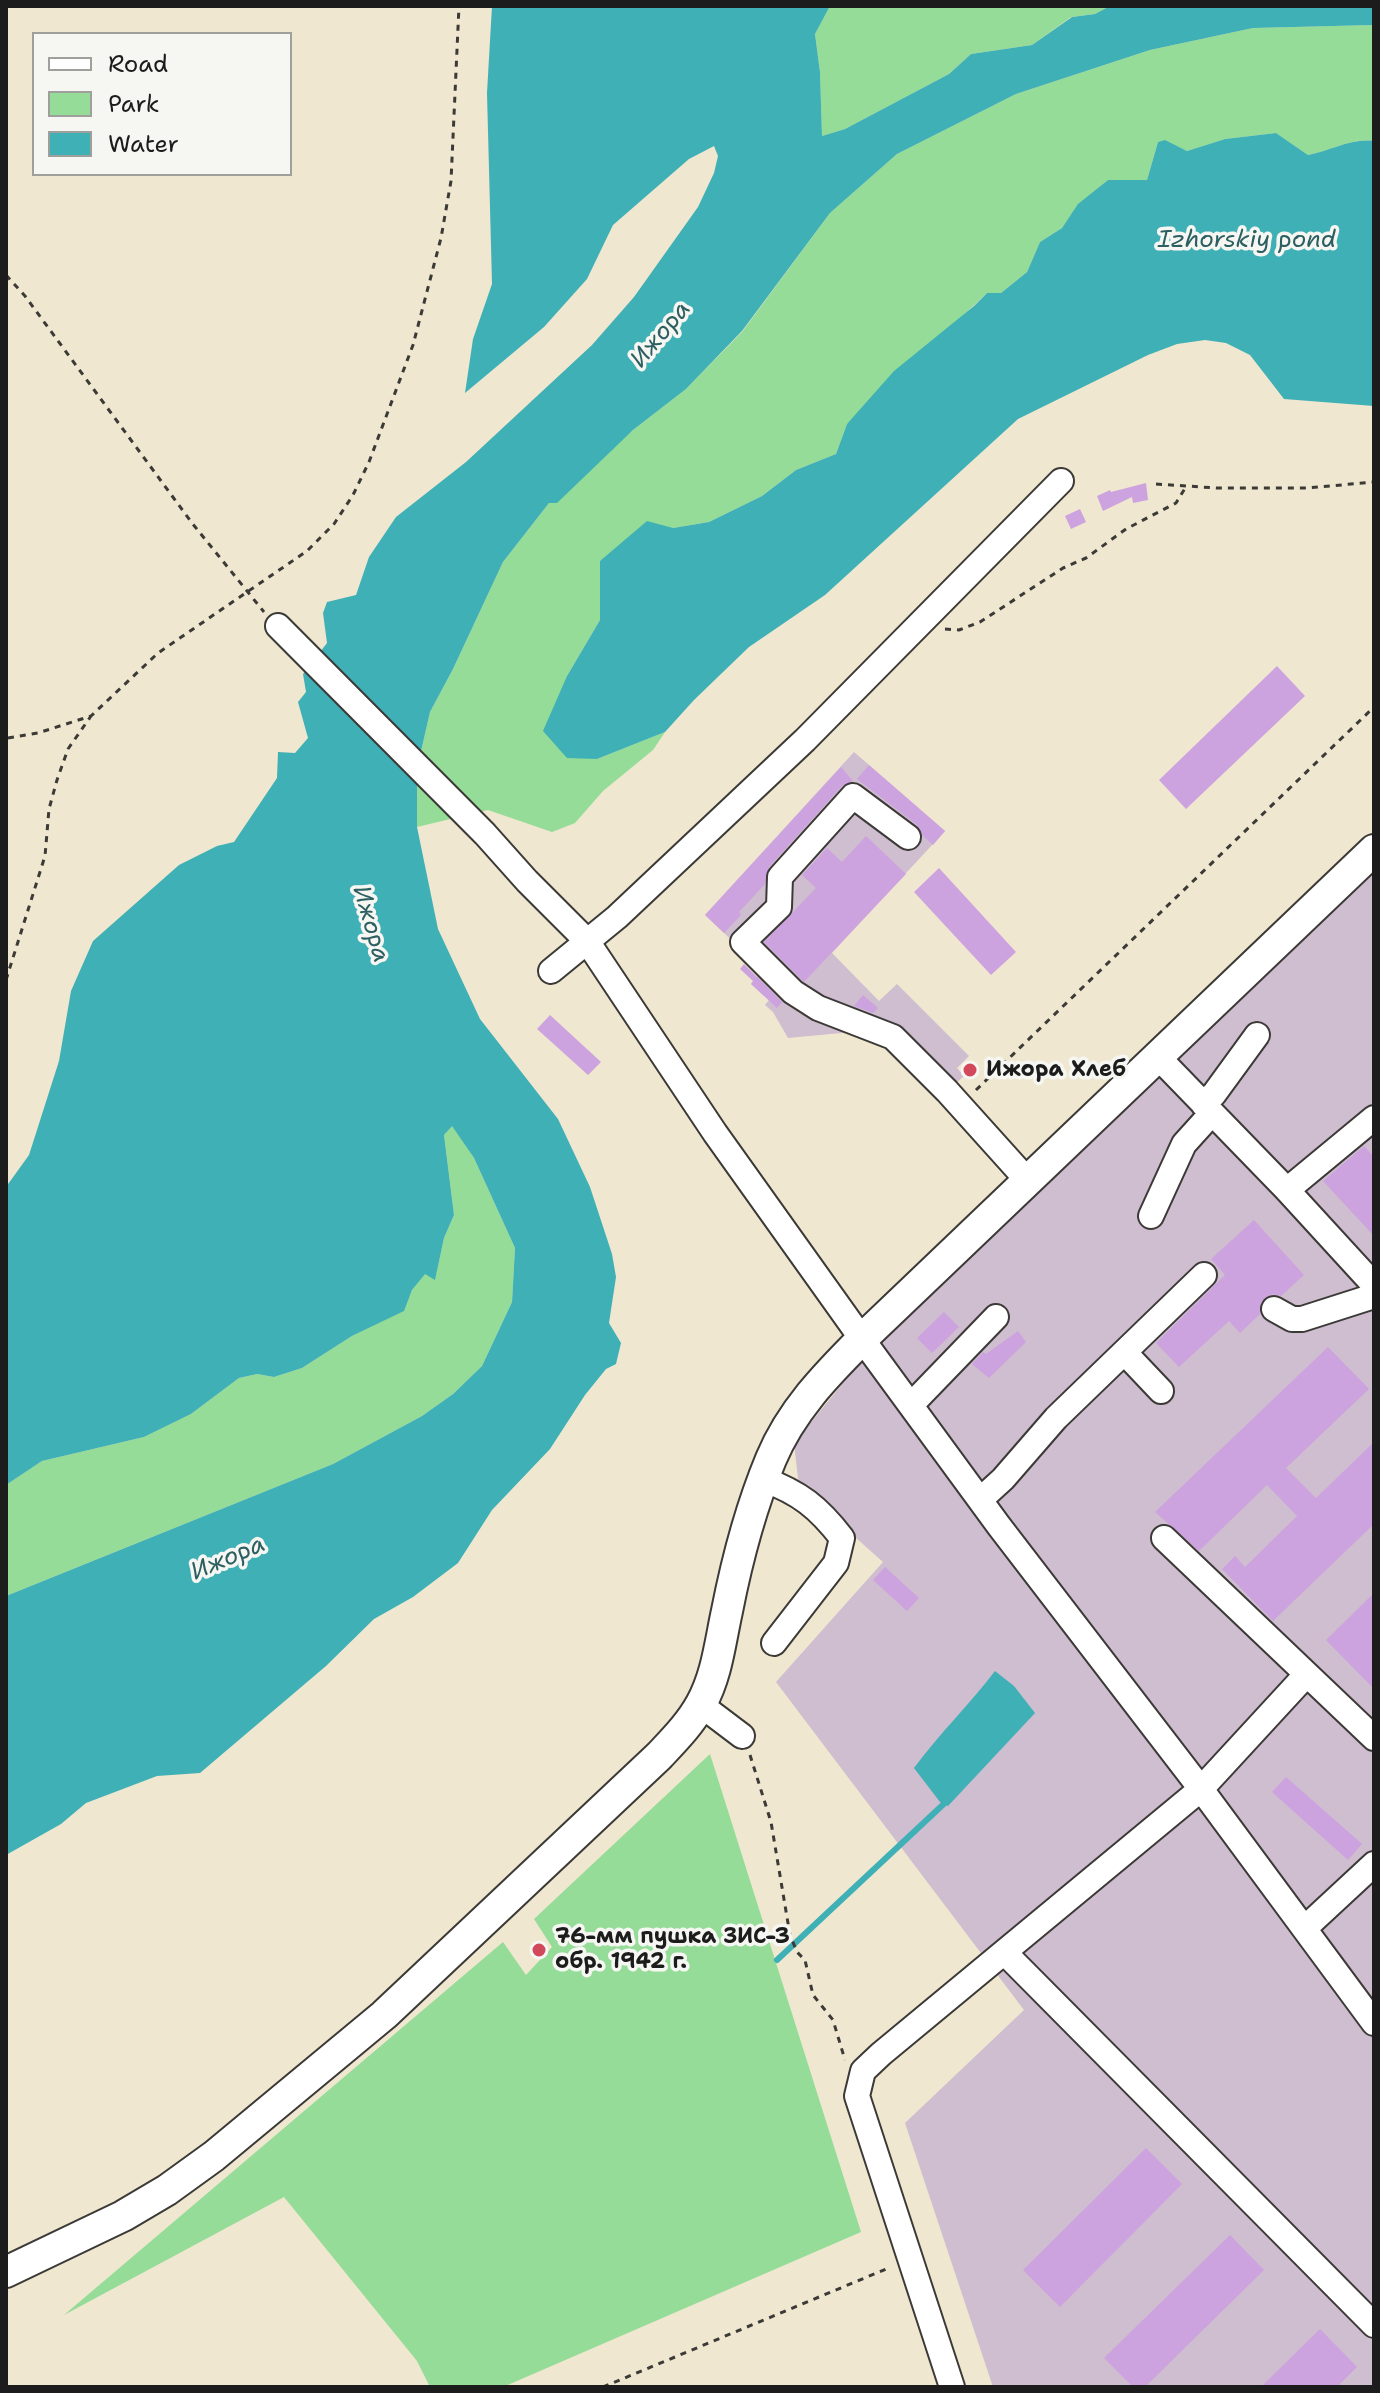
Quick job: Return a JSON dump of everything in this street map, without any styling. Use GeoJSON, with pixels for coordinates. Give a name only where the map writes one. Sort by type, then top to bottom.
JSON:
{"type":"FeatureCollection","features":[{"type":"Feature","properties":{"kind":"main road"},"geometry":{"type":"LineString","coordinates":[[6,2272],[123,2216],[167,2190],[214,2156],[384,2015],[659,1756],[701,1705],[716,1666],[738,1561],[763,1479],[780,1440],[803,1403],[862,1339],[1374,850]]}},
{"type":"Feature","properties":{"kind":"street"},"geometry":{"type":"LineString","coordinates":[[551,971],[617,917],[805,740],[1061,481]]}},
{"type":"Feature","properties":{"kind":"street"},"geometry":{"type":"LineString","coordinates":[[278,626],[587,941],[715,1133],[862,1339],[925,1396],[980,1500],[1201,1789],[1374,2023]]}},
{"type":"Feature","properties":{"kind":"street"},"geometry":{"type":"LineString","coordinates":[[908,837],[853,796],[780,877],[779,907],[743,942],[793,992],[818,1008],[893,1037],[961,1105],[1028,1181]]}},
{"type":"Feature","properties":{"kind":"street"},"geometry":{"type":"LineString","coordinates":[[1151,1216],[1184,1144],[1214,1094],[1257,1035]]}},
{"type":"Feature","properties":{"kind":"street"},"geometry":{"type":"LineString","coordinates":[[1158,1057],[1374,1285]]}},
{"type":"Feature","properties":{"kind":"street"},"geometry":{"type":"LineString","coordinates":[[1287,1190],[1374,1118]]}},
{"type":"Feature","properties":{"kind":"street"},"geometry":{"type":"LineString","coordinates":[[980,1500],[1003,1479],[1056,1418],[1204,1275]]}},
{"type":"Feature","properties":{"kind":"street"},"geometry":{"type":"LineString","coordinates":[[1274,1309],[1292,1319],[1302,1319],[1374,1296]]}},
{"type":"Feature","properties":{"kind":"street"},"geometry":{"type":"LineString","coordinates":[[925,1396],[996,1317]]}},
{"type":"Feature","properties":{"kind":"street"},"geometry":{"type":"LineString","coordinates":[[1125,1353],[1161,1391]]}},
{"type":"Feature","properties":{"kind":"street"},"geometry":{"type":"LineString","coordinates":[[763,1479],[804,1498],[825,1516],[842,1538],[836,1563],[774,1643]]}},
{"type":"Feature","properties":{"kind":"street"},"geometry":{"type":"LineString","coordinates":[[1164,1538],[1374,1738]]}},
{"type":"Feature","properties":{"kind":"street"},"geometry":{"type":"LineString","coordinates":[[952,2387],[857,2096],[863,2071],[1201,1789],[1306,1675]]}},
{"type":"Feature","properties":{"kind":"street"},"geometry":{"type":"LineString","coordinates":[[701,1705],[742,1736]]}},
{"type":"Feature","properties":{"kind":"street"},"geometry":{"type":"LineString","coordinates":[[1305,1928],[1374,1864]]}},
{"type":"Feature","properties":{"kind":"street"},"geometry":{"type":"LineString","coordinates":[[998,1959],[1369,2309]]}},
{"type":"Feature","properties":{"kind":"path"},"geometry":{"type":"LineString","coordinates":[[6,980],[45,856],[49,809],[57,780],[68,749],[91,716],[158,653],[307,551],[334,524],[369,462],[413,345],[441,238],[451,181],[459,6]]}},
{"type":"Feature","properties":{"kind":"path"},"geometry":{"type":"LineString","coordinates":[[6,275],[25,296],[247,594],[278,626]]}},
{"type":"Feature","properties":{"kind":"path"},"geometry":{"type":"LineString","coordinates":[[1156,484],[1307,488],[1374,482]]}},
{"type":"Feature","properties":{"kind":"path"},"geometry":{"type":"LineString","coordinates":[[917,627],[959,630],[980,622],[1063,568],[1086,558],[1126,529],[1176,503],[1187,485]]}},
{"type":"Feature","properties":{"kind":"path"},"geometry":{"type":"LineString","coordinates":[[961,1105],[1374,707]]}},
{"type":"Feature","properties":{"kind":"path"},"geometry":{"type":"LineString","coordinates":[[8,738],[38,733],[91,716]]}},
{"type":"Feature","properties":{"kind":"path"},"geometry":{"type":"LineString","coordinates":[[742,1736],[771,1822],[790,1935],[797,1952],[805,1960],[813,1995],[833,2020],[857,2096]]}},
{"type":"Feature","properties":{"kind":"path"},"geometry":{"type":"LineString","coordinates":[[603,2387],[911,2259]]}},
{"type":"Feature","properties":{"kind":"shaded area","name":"Ижора Хлеб"},"geometry":{"type":"Polygon","coordinates":[[[854,752],[945,831],[832,953],[879,1001],[897,984],[969,1056],[957,1068],[964,1076],[947,1091],[900,1051],[862,1031],[788,1038],[773,1012],[765,1005],[769,1000],[751,984],[763,970],[705,915],[854,752]]]}},
{"type":"Feature","properties":{"kind":"shaded area"},"geometry":{"type":"Polygon","coordinates":[[[1374,868],[1374,2387],[993,2387],[905,2123],[1024,2010],[776,1682],[883,1562],[799,1487],[794,1443],[853,1371],[1238,995],[1374,868]]]}},
{"type":"Feature","properties":{"kind":"green space"},"geometry":{"type":"Polygon","coordinates":[[[830,6],[1110,6],[1095,14],[1071,17],[1032,45],[971,54],[949,74],[845,129],[822,136],[815,34],[830,6]]]}},
{"type":"Feature","properties":{"kind":"green space"},"geometry":{"type":"Polygon","coordinates":[[[1374,25],[1374,141],[1349,143],[1308,155],[1276,133],[1225,139],[1187,151],[1165,141],[1158,142],[1147,180],[1108,180],[1079,204],[1062,228],[1040,242],[1027,272],[1001,293],[987,293],[847,424],[836,454],[796,470],[762,496],[709,522],[673,528],[600,561],[600,620],[567,676],[597,759],[665,732],[653,750],[603,791],[575,823],[552,832],[488,810],[417,827],[417,769],[430,712],[503,562],[549,503],[686,389],[742,332],[830,213],[897,154],[1016,94],[1150,50],[1253,28],[1374,25]]]}},
{"type":"Feature","properties":{"kind":"green space"},"geometry":{"type":"Polygon","coordinates":[[[452,1125],[474,1158],[515,1248],[512,1302],[482,1366],[453,1394],[422,1416],[333,1464],[6,1596],[6,1485],[42,1461],[144,1437],[191,1414],[239,1378],[257,1374],[274,1377],[302,1368],[352,1336],[403,1311],[412,1290],[425,1273],[435,1279],[444,1238],[454,1215],[444,1135],[452,1125]]]}},
{"type":"Feature","properties":{"kind":"green space"},"geometry":{"type":"Polygon","coordinates":[[[710,1754],[861,2232],[503,2387],[430,2387],[417,2361],[284,2197],[64,2315],[503,1942],[526,1975],[552,1947],[534,1919],[710,1754]]]}},
{"type":"Feature","properties":{"kind":"water","name":"Ижора"},"geometry":{"type":"Polygon","coordinates":[[[492,6],[830,6],[815,34],[822,136],[845,129],[949,74],[971,54],[1032,45],[1072,17],[1095,14],[1110,6],[1374,6],[1374,25],[1253,28],[1150,50],[1016,94],[897,154],[830,213],[742,331],[686,389],[633,430],[557,503],[549,503],[503,562],[430,712],[417,769],[417,827],[438,929],[480,1019],[558,1119],[590,1187],[612,1254],[616,1277],[609,1323],[621,1343],[616,1364],[606,1369],[585,1395],[550,1449],[492,1510],[458,1563],[413,1597],[374,1619],[326,1666],[200,1773],[157,1776],[86,1803],[61,1824],[6,1855],[6,1596],[333,1464],[422,1416],[453,1394],[482,1366],[512,1302],[515,1248],[474,1158],[452,1126],[444,1135],[454,1215],[444,1238],[435,1280],[425,1274],[412,1290],[404,1311],[352,1336],[302,1368],[274,1377],[257,1374],[239,1378],[191,1414],[144,1437],[42,1461],[6,1485],[6,1187],[29,1155],[59,1061],[71,991],[93,941],[179,865],[217,846],[234,842],[277,778],[278,752],[295,753],[308,738],[298,702],[306,692],[303,674],[327,643],[323,613],[327,602],[356,595],[369,557],[396,517],[466,462],[592,345],[634,297],[698,207],[714,173],[718,156],[714,146],[689,159],[613,225],[587,279],[544,327],[465,393],[473,339],[492,284],[487,93],[492,6]]]}},
{"type":"Feature","properties":{"kind":"water","name":"Izhorskiy pond"},"geometry":{"type":"Polygon","coordinates":[[[1276,133],[1308,155],[1349,143],[1374,141],[1374,406],[1284,399],[1250,355],[1226,343],[1205,340],[1177,344],[1148,355],[1018,419],[825,595],[749,647],[665,732],[597,759],[567,758],[543,731],[567,676],[600,620],[600,561],[647,521],[673,528],[709,522],[762,496],[796,470],[836,454],[847,424],[894,371],[987,293],[1001,293],[1027,272],[1040,242],[1062,228],[1078,204],[1108,180],[1147,180],[1158,142],[1165,140],[1187,151],[1225,139],[1276,133]]]}},
{"type":"Feature","properties":{"kind":"water"},"geometry":{"type":"Polygon","coordinates":[[[995,1671],[1014,1686],[1035,1713],[948,1806],[940,1802],[914,1768],[995,1671]]]}},
{"type":"Feature","properties":{"kind":"building"},"geometry":{"type":"Polygon","coordinates":[[[1146,483],[1148,500],[1133,503],[1132,497],[1103,511],[1097,496],[1110,490],[1146,483]]]}},
{"type":"Feature","properties":{"kind":"building"},"geometry":{"type":"Polygon","coordinates":[[[1080,509],[1086,522],[1071,529],[1065,516],[1080,509]]]}},
{"type":"Feature","properties":{"kind":"building"},"geometry":{"type":"Polygon","coordinates":[[[1277,666],[1305,696],[1186,809],[1159,780],[1277,666]]]}},
{"type":"Feature","properties":{"kind":"building"},"geometry":{"type":"Polygon","coordinates":[[[869,765],[945,831],[933,845],[917,825],[857,779],[869,765]]]}},
{"type":"Feature","properties":{"kind":"building"},"geometry":{"type":"Polygon","coordinates":[[[841,767],[853,781],[842,786],[769,867],[765,884],[724,933],[705,915],[841,767]]]}},
{"type":"Feature","properties":{"kind":"building"},"geometry":{"type":"Polygon","coordinates":[[[866,836],[906,874],[804,982],[764,942],[816,888],[802,875],[827,848],[842,862],[866,836]]]}},
{"type":"Feature","properties":{"kind":"building"},"geometry":{"type":"Polygon","coordinates":[[[939,868],[1016,952],[991,975],[914,892],[939,868]]]}},
{"type":"Feature","properties":{"kind":"building"},"geometry":{"type":"Polygon","coordinates":[[[744,964],[782,1002],[777,1008],[751,984],[753,981],[740,969],[744,964]]]}},
{"type":"Feature","properties":{"kind":"building"},"geometry":{"type":"Polygon","coordinates":[[[863,995],[878,1008],[873,1013],[854,1006],[863,995]]]}},
{"type":"Feature","properties":{"kind":"building"},"geometry":{"type":"Polygon","coordinates":[[[550,1015],[601,1062],[588,1075],[537,1029],[550,1015]]]}},
{"type":"Feature","properties":{"kind":"building"},"geometry":{"type":"Polygon","coordinates":[[[1364,1146],[1374,1157],[1374,1236],[1323,1181],[1364,1146]]]}},
{"type":"Feature","properties":{"kind":"building"},"geometry":{"type":"Polygon","coordinates":[[[1254,1220],[1304,1275],[1281,1296],[1273,1294],[1266,1297],[1261,1302],[1260,1314],[1240,1333],[1229,1321],[1179,1367],[1156,1343],[1225,1275],[1211,1259],[1254,1220]]]}},
{"type":"Feature","properties":{"kind":"building"},"geometry":{"type":"Polygon","coordinates":[[[944,1312],[959,1327],[932,1353],[917,1338],[944,1312]]]}},
{"type":"Feature","properties":{"kind":"building"},"geometry":{"type":"Polygon","coordinates":[[[1018,1331],[1026,1342],[989,1378],[972,1364],[983,1352],[986,1354],[1018,1331]]]}},
{"type":"Feature","properties":{"kind":"building"},"geometry":{"type":"Polygon","coordinates":[[[1328,1347],[1369,1389],[1286,1468],[1316,1498],[1374,1442],[1374,1524],[1273,1621],[1222,1569],[1235,1556],[1245,1567],[1297,1516],[1267,1485],[1199,1551],[1155,1512],[1328,1347]]]}},
{"type":"Feature","properties":{"kind":"building"},"geometry":{"type":"Polygon","coordinates":[[[885,1567],[919,1598],[907,1611],[873,1580],[885,1567]]]}},
{"type":"Feature","properties":{"kind":"building"},"geometry":{"type":"Polygon","coordinates":[[[1374,1593],[1374,1689],[1326,1640],[1374,1593]]]}},
{"type":"Feature","properties":{"kind":"building"},"geometry":{"type":"Polygon","coordinates":[[[1286,1777],[1362,1844],[1348,1860],[1272,1792],[1286,1777]]]}},
{"type":"Feature","properties":{"kind":"building"},"geometry":{"type":"Polygon","coordinates":[[[1146,2148],[1182,2184],[1060,2307],[1023,2270],[1146,2148]]]}},
{"type":"Feature","properties":{"kind":"building"},"geometry":{"type":"Polygon","coordinates":[[[1230,2235],[1264,2270],[1145,2387],[1133,2387],[1104,2358],[1230,2235]]]}},
{"type":"Feature","properties":{"kind":"building"},"geometry":{"type":"Polygon","coordinates":[[[1320,2329],[1357,2367],[1337,2387],[1261,2387],[1320,2329]]]}},
{"type":"Feature","properties":{"kind":"waterway"},"geometry":{"type":"LineString","coordinates":[[777,1960],[948,1800]]}},
{"type":"Feature","properties":{"kind":"place","name":"Ижора Хлеб"},"geometry":{"type":"Point","coordinates":[970,1070]}},
{"type":"Feature","properties":{"kind":"place","name":"76-мм пушка ЗИС-3 обр. 1942 г."},"geometry":{"type":"Point","coordinates":[539,1950]}}]}
